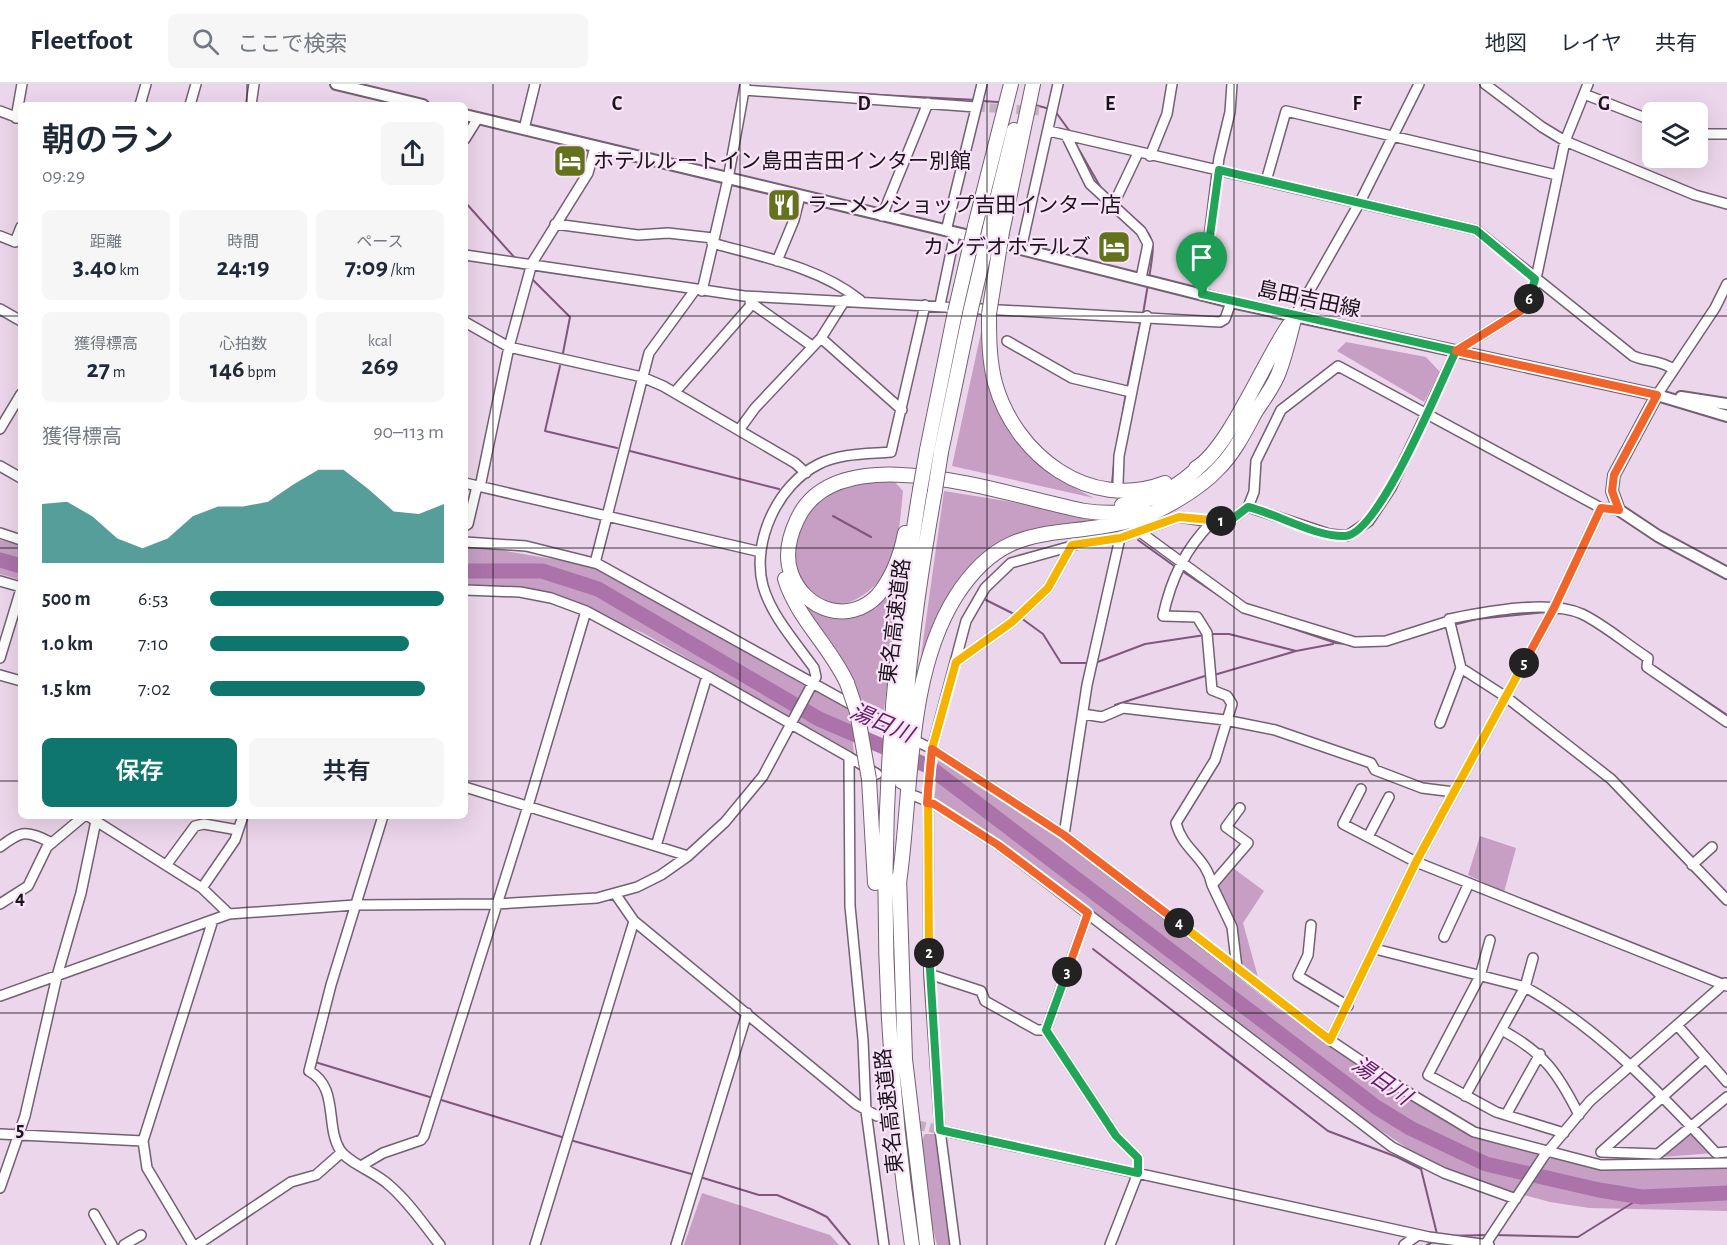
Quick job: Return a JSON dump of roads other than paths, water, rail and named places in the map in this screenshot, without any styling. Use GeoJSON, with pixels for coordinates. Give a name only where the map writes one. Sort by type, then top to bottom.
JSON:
{"type":"FeatureCollection","features":[{"type":"Feature","properties":{"kind":"highway","name":"東名高速道路"},"geometry":{"type":"LineString","coordinates":[[927,1245],[904,1059],[899,883],[909,788],[919,591],[934,490],[930,450],[940,384],[975,226],[1011,84]]}},
{"type":"Feature","properties":{"kind":"highway","name":"東名高速道路"},"geometry":{"type":"LineString","coordinates":[[912,1245],[899,1152],[888,1031],[878,776],[899,634],[916,489],[930,450],[996,230],[1026,84]]}},
{"type":"Feature","properties":{"kind":"highway"},"geometry":{"type":"LineString","coordinates":[[1033,84],[996,230],[989,314],[992,369],[1005,409],[1023,440],[1052,468],[1080,482],[1124,491],[1160,485],[1202,464]]}},
{"type":"Feature","properties":{"kind":"highway"},"geometry":{"type":"LineString","coordinates":[[888,1031],[878,776],[847,683],[834,658],[791,595],[783,564],[783,536],[789,519],[805,495],[822,482],[854,470],[900,466],[1107,506],[1127,504],[1167,490],[1188,479],[1233,422],[1277,342],[1295,315]]}},
{"type":"Feature","properties":{"kind":"highway"},"geometry":{"type":"LineString","coordinates":[[912,741],[924,679],[933,647],[948,610],[978,567],[999,550],[1021,539],[1053,531],[1128,522],[1167,505],[1211,476],[1235,448],[1279,374],[1295,315]]}},
{"type":"Feature","properties":{"kind":"highway"},"geometry":{"type":"LineString","coordinates":[[916,489],[897,562],[878,595],[864,605],[842,612],[823,609],[806,599],[798,589],[790,571],[790,535],[799,515],[813,497],[835,483],[849,478],[894,474],[931,478],[1101,512],[1132,512],[1167,505]]}},
{"type":"Feature","properties":{"kind":"main road"},"geometry":{"type":"LineString","coordinates":[[336,84],[411,102]]}},
{"type":"Feature","properties":{"kind":"main road","name":"島田吉田線"},"geometry":{"type":"LineString","coordinates":[[468,116],[1142,278],[1231,302],[1657,395],[1727,416]]}},
{"type":"Feature","properties":{"kind":"main road"},"geometry":{"type":"LineString","coordinates":[[1657,395],[1614,475],[1612,491],[1619,510],[1658,536],[1727,573]]}},
{"type":"Feature","properties":{"kind":"main road","name":"島田吉田線"},"geometry":{"type":"LineString","coordinates":[[1657,395],[1727,404]]}},
{"type":"Feature","properties":{"kind":"street"},"geometry":{"type":"LineString","coordinates":[[20,102],[22,84]]}},
{"type":"Feature","properties":{"kind":"street"},"geometry":{"type":"LineString","coordinates":[[141,102],[146,84]]}},
{"type":"Feature","properties":{"kind":"street"},"geometry":{"type":"LineString","coordinates":[[191,102],[196,84]]}},
{"type":"Feature","properties":{"kind":"street"},"geometry":{"type":"LineString","coordinates":[[252,102],[255,84]]}},
{"type":"Feature","properties":{"kind":"street"},"geometry":{"type":"LineString","coordinates":[[524,129],[535,84]]}},
{"type":"Feature","properties":{"kind":"street"},"geometry":{"type":"LineString","coordinates":[[940,305],[951,232],[982,84]]}},
{"type":"Feature","properties":{"kind":"street"},"geometry":{"type":"LineString","coordinates":[[1021,249],[1058,84]]}},
{"type":"Feature","properties":{"kind":"street"},"geometry":{"type":"LineString","coordinates":[[1150,156],[1167,114],[1172,84]]}},
{"type":"Feature","properties":{"kind":"street"},"geometry":{"type":"LineString","coordinates":[[1202,294],[1219,158],[1230,112],[1232,84]]}},
{"type":"Feature","properties":{"kind":"street"},"geometry":{"type":"LineString","coordinates":[[1295,315],[1360,202],[1419,84]]}},
{"type":"Feature","properties":{"kind":"street"},"geometry":{"type":"LineString","coordinates":[[1485,84],[1542,127],[1565,141],[1695,195],[1727,204]]}},
{"type":"Feature","properties":{"kind":"street"},"geometry":{"type":"LineString","coordinates":[[1248,507],[1329,534],[1347,536],[1358,531],[1369,521],[1391,488],[1456,351],[1522,310],[1533,293],[1565,141],[1588,84]]}},
{"type":"Feature","properties":{"kind":"street"},"geometry":{"type":"LineString","coordinates":[[595,563],[649,353],[698,290],[713,241],[728,178],[744,86],[976,106]]}},
{"type":"Feature","properties":{"kind":"street"},"geometry":{"type":"LineString","coordinates":[[1584,94],[1642,117]]}},
{"type":"Feature","properties":{"kind":"street"},"geometry":{"type":"LineString","coordinates":[[882,216],[928,103]]}},
{"type":"Feature","properties":{"kind":"street"},"geometry":{"type":"LineString","coordinates":[[0,111],[18,119]]}},
{"type":"Feature","properties":{"kind":"street"},"geometry":{"type":"LineString","coordinates":[[1042,111],[1052,112]]}},
{"type":"Feature","properties":{"kind":"street"},"geometry":{"type":"LineString","coordinates":[[1266,181],[1286,111],[1557,175]]}},
{"type":"Feature","properties":{"kind":"street"},"geometry":{"type":"LineString","coordinates":[[468,134],[478,118]]}},
{"type":"Feature","properties":{"kind":"street"},"geometry":{"type":"LineString","coordinates":[[1049,131],[1476,230],[1633,356],[1644,361],[1664,363],[1673,369]]}},
{"type":"Feature","properties":{"kind":"street"},"geometry":{"type":"LineString","coordinates":[[1708,134],[1727,134]]}},
{"type":"Feature","properties":{"kind":"street"},"geometry":{"type":"LineString","coordinates":[[1066,135],[1090,184],[1113,201],[1141,231],[1148,244],[1142,278]]}},
{"type":"Feature","properties":{"kind":"street"},"geometry":{"type":"LineString","coordinates":[[468,524],[479,487],[529,265],[588,173],[595,147]]}},
{"type":"Feature","properties":{"kind":"street"},"geometry":{"type":"LineString","coordinates":[[1113,201],[1138,153]]}},
{"type":"Feature","properties":{"kind":"street"},"geometry":{"type":"LineString","coordinates":[[777,261],[801,196]]}},
{"type":"Feature","properties":{"kind":"street"},"geometry":{"type":"LineString","coordinates":[[555,224],[638,235],[668,233],[713,241],[822,277],[848,290],[860,301]]}},
{"type":"Feature","properties":{"kind":"street"},"geometry":{"type":"LineString","coordinates":[[0,236],[15,242],[18,234]]}},
{"type":"Feature","properties":{"kind":"street"},"geometry":{"type":"LineString","coordinates":[[468,255],[744,296],[1144,316],[1220,322],[1225,319],[1231,302]]}},
{"type":"Feature","properties":{"kind":"street"},"geometry":{"type":"LineString","coordinates":[[1657,395],[1715,308],[1727,284]]}},
{"type":"Feature","properties":{"kind":"street"},"geometry":{"type":"LineString","coordinates":[[744,296],[812,346]]}},
{"type":"Feature","properties":{"kind":"street"},"geometry":{"type":"LineString","coordinates":[[740,430],[755,408],[821,338],[845,300]]}},
{"type":"Feature","properties":{"kind":"street"},"geometry":{"type":"LineString","coordinates":[[675,392],[752,304]]}},
{"type":"Feature","properties":{"kind":"street"},"geometry":{"type":"LineString","coordinates":[[0,996],[229,914],[355,905],[496,904],[616,895],[661,875],[688,856],[724,822],[763,776],[816,677],[814,668],[776,613],[763,585],[761,552],[775,508],[788,489],[818,464],[837,458],[891,452],[925,305]]}},
{"type":"Feature","properties":{"kind":"street"},"geometry":{"type":"LineString","coordinates":[[0,309],[18,319]]}},
{"type":"Feature","properties":{"kind":"street"},"geometry":{"type":"LineString","coordinates":[[1118,483],[1127,391],[1144,316]]}},
{"type":"Feature","properties":{"kind":"street"},"geometry":{"type":"LineString","coordinates":[[468,324],[509,347],[642,378],[675,392],[795,463],[806,473]]}},
{"type":"Feature","properties":{"kind":"street"},"geometry":{"type":"LineString","coordinates":[[821,338],[902,410]]}},
{"type":"Feature","properties":{"kind":"street"},"geometry":{"type":"LineString","coordinates":[[1007,341],[1072,378],[1127,391]]}},
{"type":"Feature","properties":{"kind":"street"},"geometry":{"type":"LineString","coordinates":[[955,1245],[940,1130],[929,975],[927,803],[931,751],[966,621],[985,588],[1011,563],[1072,545],[1120,538],[1179,517],[1212,522],[1231,520],[1248,507],[1254,492],[1256,461],[1281,410],[1338,366],[1601,508],[1619,510]]}},
{"type":"Feature","properties":{"kind":"street"},"geometry":{"type":"LineString","coordinates":[[0,429],[18,399]]}},
{"type":"Feature","properties":{"kind":"street"},"geometry":{"type":"LineString","coordinates":[[0,466],[18,476]]}},
{"type":"Feature","properties":{"kind":"street"},"geometry":{"type":"LineString","coordinates":[[468,484],[761,552]]}},
{"type":"Feature","properties":{"kind":"street"},"geometry":{"type":"LineString","coordinates":[[1330,1040],[1416,862],[1553,610],[1601,508]]}},
{"type":"Feature","properties":{"kind":"street"},"geometry":{"type":"LineString","coordinates":[[1212,522],[1197,537],[1180,564],[1163,616],[1197,617],[1207,636],[1212,690],[1227,696],[1232,704],[1225,720],[1215,760],[1176,823],[1180,837],[1209,869],[1212,885],[1232,927],[1237,968]]}},
{"type":"Feature","properties":{"kind":"street"},"geometry":{"type":"LineString","coordinates":[[1140,532],[1180,564],[1244,608],[1355,642],[1386,641],[1449,621],[1449,619],[1484,612],[1553,610],[1583,615],[1727,722]]}},
{"type":"Feature","properties":{"kind":"street"},"geometry":{"type":"LineString","coordinates":[[0,533],[18,539]]}},
{"type":"Feature","properties":{"kind":"street"},"geometry":{"type":"LineString","coordinates":[[1064,835],[1092,657],[1120,538]]}},
{"type":"Feature","properties":{"kind":"street"},"geometry":{"type":"LineString","coordinates":[[468,541],[526,546],[595,563],[668,601],[885,725]]}},
{"type":"Feature","properties":{"kind":"street"},"geometry":{"type":"LineString","coordinates":[[956,662],[1013,620],[1048,588],[1072,545]]}},
{"type":"Feature","properties":{"kind":"street"},"geometry":{"type":"LineString","coordinates":[[0,581],[18,587]]}},
{"type":"Feature","properties":{"kind":"street"},"geometry":{"type":"LineString","coordinates":[[468,590],[520,592],[550,598],[586,611],[792,722],[878,776]]}},
{"type":"Feature","properties":{"kind":"street"},"geometry":{"type":"LineString","coordinates":[[0,658],[18,598]]}},
{"type":"Feature","properties":{"kind":"street"},"geometry":{"type":"LineString","coordinates":[[361,1166],[383,1153],[421,1140],[528,806],[586,611]]}},
{"type":"Feature","properties":{"kind":"street"},"geometry":{"type":"LineString","coordinates":[[1440,723],[1461,668],[1449,621]]}},
{"type":"Feature","properties":{"kind":"street"},"geometry":{"type":"LineString","coordinates":[[1461,668],[1506,697],[1611,779],[1727,900]]}},
{"type":"Feature","properties":{"kind":"street"},"geometry":{"type":"LineString","coordinates":[[0,675],[18,680]]}},
{"type":"Feature","properties":{"kind":"street"},"geometry":{"type":"LineString","coordinates":[[656,846],[707,675]]}},
{"type":"Feature","properties":{"kind":"street"},"geometry":{"type":"LineString","coordinates":[[1083,714],[1102,717],[1123,708],[1225,720],[1275,730],[1371,763],[1375,770],[1422,788],[1454,792]]}},
{"type":"Feature","properties":{"kind":"street"},"geometry":{"type":"LineString","coordinates":[[912,741],[1064,835],[1330,1040],[1404,1090],[1474,1132],[1546,1154],[1601,1165],[1727,1163]]}},
{"type":"Feature","properties":{"kind":"street"},"geometry":{"type":"LineString","coordinates":[[849,757],[850,906],[866,1110],[884,1245]]}},
{"type":"Feature","properties":{"kind":"street"},"geometry":{"type":"LineString","coordinates":[[468,788],[688,856]]}},
{"type":"Feature","properties":{"kind":"street"},"geometry":{"type":"LineString","coordinates":[[909,788],[927,803],[934,804],[998,845],[1392,1147],[1444,1173],[1519,1195]]}},
{"type":"Feature","properties":{"kind":"street"},"geometry":{"type":"LineString","coordinates":[[940,1130],[1432,1238],[1487,1244],[1546,1154],[1579,1115],[1629,1065],[1726,984],[1416,862],[1343,824],[1361,789]]}},
{"type":"Feature","properties":{"kind":"street"},"geometry":{"type":"LineString","coordinates":[[1368,837],[1389,797]]}},
{"type":"Feature","properties":{"kind":"street"},"geometry":{"type":"LineString","coordinates":[[1212,885],[1248,843],[1226,826],[1240,808]]}},
{"type":"Feature","properties":{"kind":"street"},"geometry":{"type":"LineString","coordinates":[[0,904],[28,886],[39,859],[51,843],[88,819]]}},
{"type":"Feature","properties":{"kind":"street"},"geometry":{"type":"LineString","coordinates":[[0,1188],[18,1136],[57,976],[81,893],[91,819]]}},
{"type":"Feature","properties":{"kind":"street"},"geometry":{"type":"LineString","coordinates":[[94,819],[202,888],[229,914]]}},
{"type":"Feature","properties":{"kind":"street"},"geometry":{"type":"LineString","coordinates":[[202,888],[235,840],[242,819]]}},
{"type":"Feature","properties":{"kind":"street"},"geometry":{"type":"LineString","coordinates":[[382,819],[355,905],[309,1071],[316,1075],[326,1089],[335,1140],[341,1153],[387,1182],[440,1245]]}},
{"type":"Feature","properties":{"kind":"street"},"geometry":{"type":"LineString","coordinates":[[167,864],[195,826],[204,824],[238,831]]}},
{"type":"Feature","properties":{"kind":"street"},"geometry":{"type":"LineString","coordinates":[[0,847],[20,833],[27,832],[51,843]]}},
{"type":"Feature","properties":{"kind":"street"},"geometry":{"type":"LineString","coordinates":[[1692,865],[1712,847]]}},
{"type":"Feature","properties":{"kind":"street"},"geometry":{"type":"LineString","coordinates":[[1444,937],[1469,882]]}},
{"type":"Feature","properties":{"kind":"street"},"geometry":{"type":"LineString","coordinates":[[616,895],[634,921],[866,1110],[877,1116]]}},
{"type":"Feature","properties":{"kind":"street"},"geometry":{"type":"LineString","coordinates":[[1046,1030],[1088,913]]}},
{"type":"Feature","properties":{"kind":"street"},"geometry":{"type":"LineString","coordinates":[[213,920],[143,1141],[147,1167],[195,1245],[291,1182],[316,1175],[341,1153]]}},
{"type":"Feature","properties":{"kind":"street"},"geometry":{"type":"LineString","coordinates":[[535,1245],[634,921]]}},
{"type":"Feature","properties":{"kind":"street"},"geometry":{"type":"LineString","coordinates":[[1311,925],[1308,955],[1298,976],[1348,1006]]}},
{"type":"Feature","properties":{"kind":"street"},"geometry":{"type":"LineString","coordinates":[[1490,940],[1480,976],[1428,1075],[1465,1096],[1506,1115],[1564,1133]]}},
{"type":"Feature","properties":{"kind":"street"},"geometry":{"type":"LineString","coordinates":[[1375,949],[1525,987],[1585,1027],[1629,1065],[1716,1153],[1727,1152]]}},
{"type":"Feature","properties":{"kind":"street"},"geometry":{"type":"LineString","coordinates":[[1465,1096],[1525,987],[1533,958]]}},
{"type":"Feature","properties":{"kind":"street"},"geometry":{"type":"LineString","coordinates":[[929,975],[981,991],[985,1001],[1037,1029],[1046,1030]]}},
{"type":"Feature","properties":{"kind":"street"},"geometry":{"type":"LineString","coordinates":[[676,1245],[747,1013]]}},
{"type":"Feature","properties":{"kind":"street"},"geometry":{"type":"LineString","coordinates":[[1677,1025],[1727,1082]]}},
{"type":"Feature","properties":{"kind":"street"},"geometry":{"type":"LineString","coordinates":[[1046,1030],[1116,1136],[1138,1158],[1138,1173],[1110,1245]]}},
{"type":"Feature","properties":{"kind":"street"},"geometry":{"type":"LineString","coordinates":[[1502,1030],[1540,1054],[1563,1083],[1579,1115]]}},
{"type":"Feature","properties":{"kind":"street"},"geometry":{"type":"LineString","coordinates":[[1506,1115],[1540,1054]]}},
{"type":"Feature","properties":{"kind":"street"},"geometry":{"type":"LineString","coordinates":[[1706,1058],[1601,1152],[1658,1154],[1693,1128],[1727,1097]]}},
{"type":"Feature","properties":{"kind":"street"},"geometry":{"type":"LineString","coordinates":[[0,1134],[143,1141]]}},
{"type":"Feature","properties":{"kind":"street"},"geometry":{"type":"LineString","coordinates":[[94,1214],[112,1245]]}},
{"type":"Feature","properties":{"kind":"street"},"geometry":{"type":"LineString","coordinates":[[124,1245],[141,1235]]}},
{"type":"Feature","properties":{"kind":"street"},"geometry":{"type":"LineString","coordinates":[[1404,1245],[1419,1235]]}},
{"type":"Feature","properties":{"kind":"waterway"},"geometry":{"type":"LineString","coordinates":[[841,93],[977,100]]}},
{"type":"Feature","properties":{"kind":"waterway"},"geometry":{"type":"LineString","coordinates":[[982,101],[998,102]]}},
{"type":"Feature","properties":{"kind":"waterway"},"geometry":{"type":"LineString","coordinates":[[1035,105],[1050,109]]}},
{"type":"Feature","properties":{"kind":"waterway"},"geometry":{"type":"LineString","coordinates":[[1055,111],[1071,133]]}},
{"type":"Feature","properties":{"kind":"waterway"},"geometry":{"type":"LineString","coordinates":[[1074,141],[1101,188]]}},
{"type":"Feature","properties":{"kind":"waterway"},"geometry":{"type":"LineString","coordinates":[[468,205],[515,258]]}},
{"type":"Feature","properties":{"kind":"waterway"},"geometry":{"type":"LineString","coordinates":[[1131,216],[1147,231],[1150,237],[1153,251],[1149,279]]}},
{"type":"Feature","properties":{"kind":"waterway"},"geometry":{"type":"LineString","coordinates":[[532,279],[570,317],[563,353]]}},
{"type":"Feature","properties":{"kind":"waterway"},"geometry":{"type":"LineString","coordinates":[[1143,314],[1148,284]]}},
{"type":"Feature","properties":{"kind":"waterway"},"geometry":{"type":"LineString","coordinates":[[1127,388],[1141,320]]}},
{"type":"Feature","properties":{"kind":"waterway"},"geometry":{"type":"LineString","coordinates":[[560,366],[545,431],[617,448]]}},
{"type":"Feature","properties":{"kind":"waterway"},"geometry":{"type":"LineString","coordinates":[[1120,429],[1126,393]]}},
{"type":"Feature","properties":{"kind":"waterway"},"geometry":{"type":"LineString","coordinates":[[630,451],[779,489]]}},
{"type":"Feature","properties":{"kind":"waterway"},"geometry":{"type":"LineString","coordinates":[[1112,483],[1114,464]]}},
{"type":"Feature","properties":{"kind":"waterway"},"geometry":{"type":"LineString","coordinates":[[833,516],[871,537]]}},
{"type":"Feature","properties":{"kind":"waterway"},"geometry":{"type":"LineString","coordinates":[[1138,540],[1177,568]]}},
{"type":"Feature","properties":{"kind":"waterway","name":"湯日川"},"geometry":{"type":"LineString","coordinates":[[0,560],[18,565]]}},
{"type":"Feature","properties":{"kind":"waterway","name":"湯日川"},"geometry":{"type":"LineString","coordinates":[[468,571],[542,571],[598,589],[819,719],[928,766],[1376,1107],[1410,1128],[1486,1164],[1599,1190],[1642,1197],[1727,1193]]}},
{"type":"Feature","properties":{"kind":"waterway"},"geometry":{"type":"LineString","coordinates":[[1182,571],[1242,611]]}},
{"type":"Feature","properties":{"kind":"waterway"},"geometry":{"type":"LineString","coordinates":[[986,600],[1016,615]]}},
{"type":"Feature","properties":{"kind":"waterway"},"geometry":{"type":"LineString","coordinates":[[1457,624],[1477,619],[1546,612]]}},
{"type":"Feature","properties":{"kind":"waterway"},"geometry":{"type":"LineString","coordinates":[[1021,618],[1043,634],[1061,663],[1089,663]]}},
{"type":"Feature","properties":{"kind":"waterway"},"geometry":{"type":"LineString","coordinates":[[1270,621],[1336,643],[1348,644]]}},
{"type":"Feature","properties":{"kind":"waterway"},"geometry":{"type":"LineString","coordinates":[[1588,622],[1616,641]]}},
{"type":"Feature","properties":{"kind":"waterway"},"geometry":{"type":"LineString","coordinates":[[1426,633],[1446,627]]}},
{"type":"Feature","properties":{"kind":"waterway"},"geometry":{"type":"LineString","coordinates":[[1211,634],[1229,634],[1296,651]]}},
{"type":"Feature","properties":{"kind":"waterway"},"geometry":{"type":"LineString","coordinates":[[1095,663],[1145,644],[1205,635]]}},
{"type":"Feature","properties":{"kind":"waterway"},"geometry":{"type":"LineString","coordinates":[[1214,675],[1296,651],[1333,644]]}},
{"type":"Feature","properties":{"kind":"waterway"},"geometry":{"type":"LineString","coordinates":[[1365,646],[1386,645]]}},
{"type":"Feature","properties":{"kind":"waterway"},"geometry":{"type":"LineString","coordinates":[[1651,664],[1727,715]]}},
{"type":"Feature","properties":{"kind":"waterway"},"geometry":{"type":"LineString","coordinates":[[1115,705],[1208,675]]}},
{"type":"Feature","properties":{"kind":"waterway"},"geometry":{"type":"LineString","coordinates":[[1093,949],[1328,1131],[1397,1157],[1421,1169],[1437,1234]]}},
{"type":"Feature","properties":{"kind":"waterway"},"geometry":{"type":"LineString","coordinates":[[315,1062],[433,1098]]}},
{"type":"Feature","properties":{"kind":"waterway"},"geometry":{"type":"LineString","coordinates":[[438,1099],[565,1138]]}},
{"type":"Feature","properties":{"kind":"waterway"},"geometry":{"type":"LineString","coordinates":[[570,1140],[695,1175]]}},
{"type":"Feature","properties":{"kind":"waterway"},"geometry":{"type":"LineString","coordinates":[[700,1177],[759,1195],[777,1195],[813,1210],[827,1217],[850,1245]]}},
{"type":"Feature","properties":{"kind":"waterway"},"geometry":{"type":"LineString","coordinates":[[1494,1235],[1578,1237],[1642,1197]]}},
{"type":"Feature","properties":{"kind":"waterway"},"geometry":{"type":"LineString","coordinates":[[1444,1236],[1489,1235]]}},
{"type":"Feature","properties":{"kind":"waterway"},"geometry":{"type":"LineString","coordinates":[[1427,1245],[1433,1242]]}},
{"type":"Feature","properties":{"kind":"tunnel"},"geometry":{"type":"LineString","coordinates":[[976,107],[1042,111]]}},
{"type":"Feature","properties":{"kind":"tunnel"},"geometry":{"type":"LineString","coordinates":[[877,1116],[940,1130]]}},
{"type":"Feature","properties":{"kind":"place","name":"ホテルルートイン島田吉田インター別館"},"geometry":{"type":"Point","coordinates":[570,161]}},
{"type":"Feature","properties":{"kind":"place","name":"ラーメンショップ吉田インター店"},"geometry":{"type":"Point","coordinates":[784,205]}},
{"type":"Feature","properties":{"kind":"place","name":"カンデオホテルズ"},"geometry":{"type":"Point","coordinates":[1114,247]}}]}
